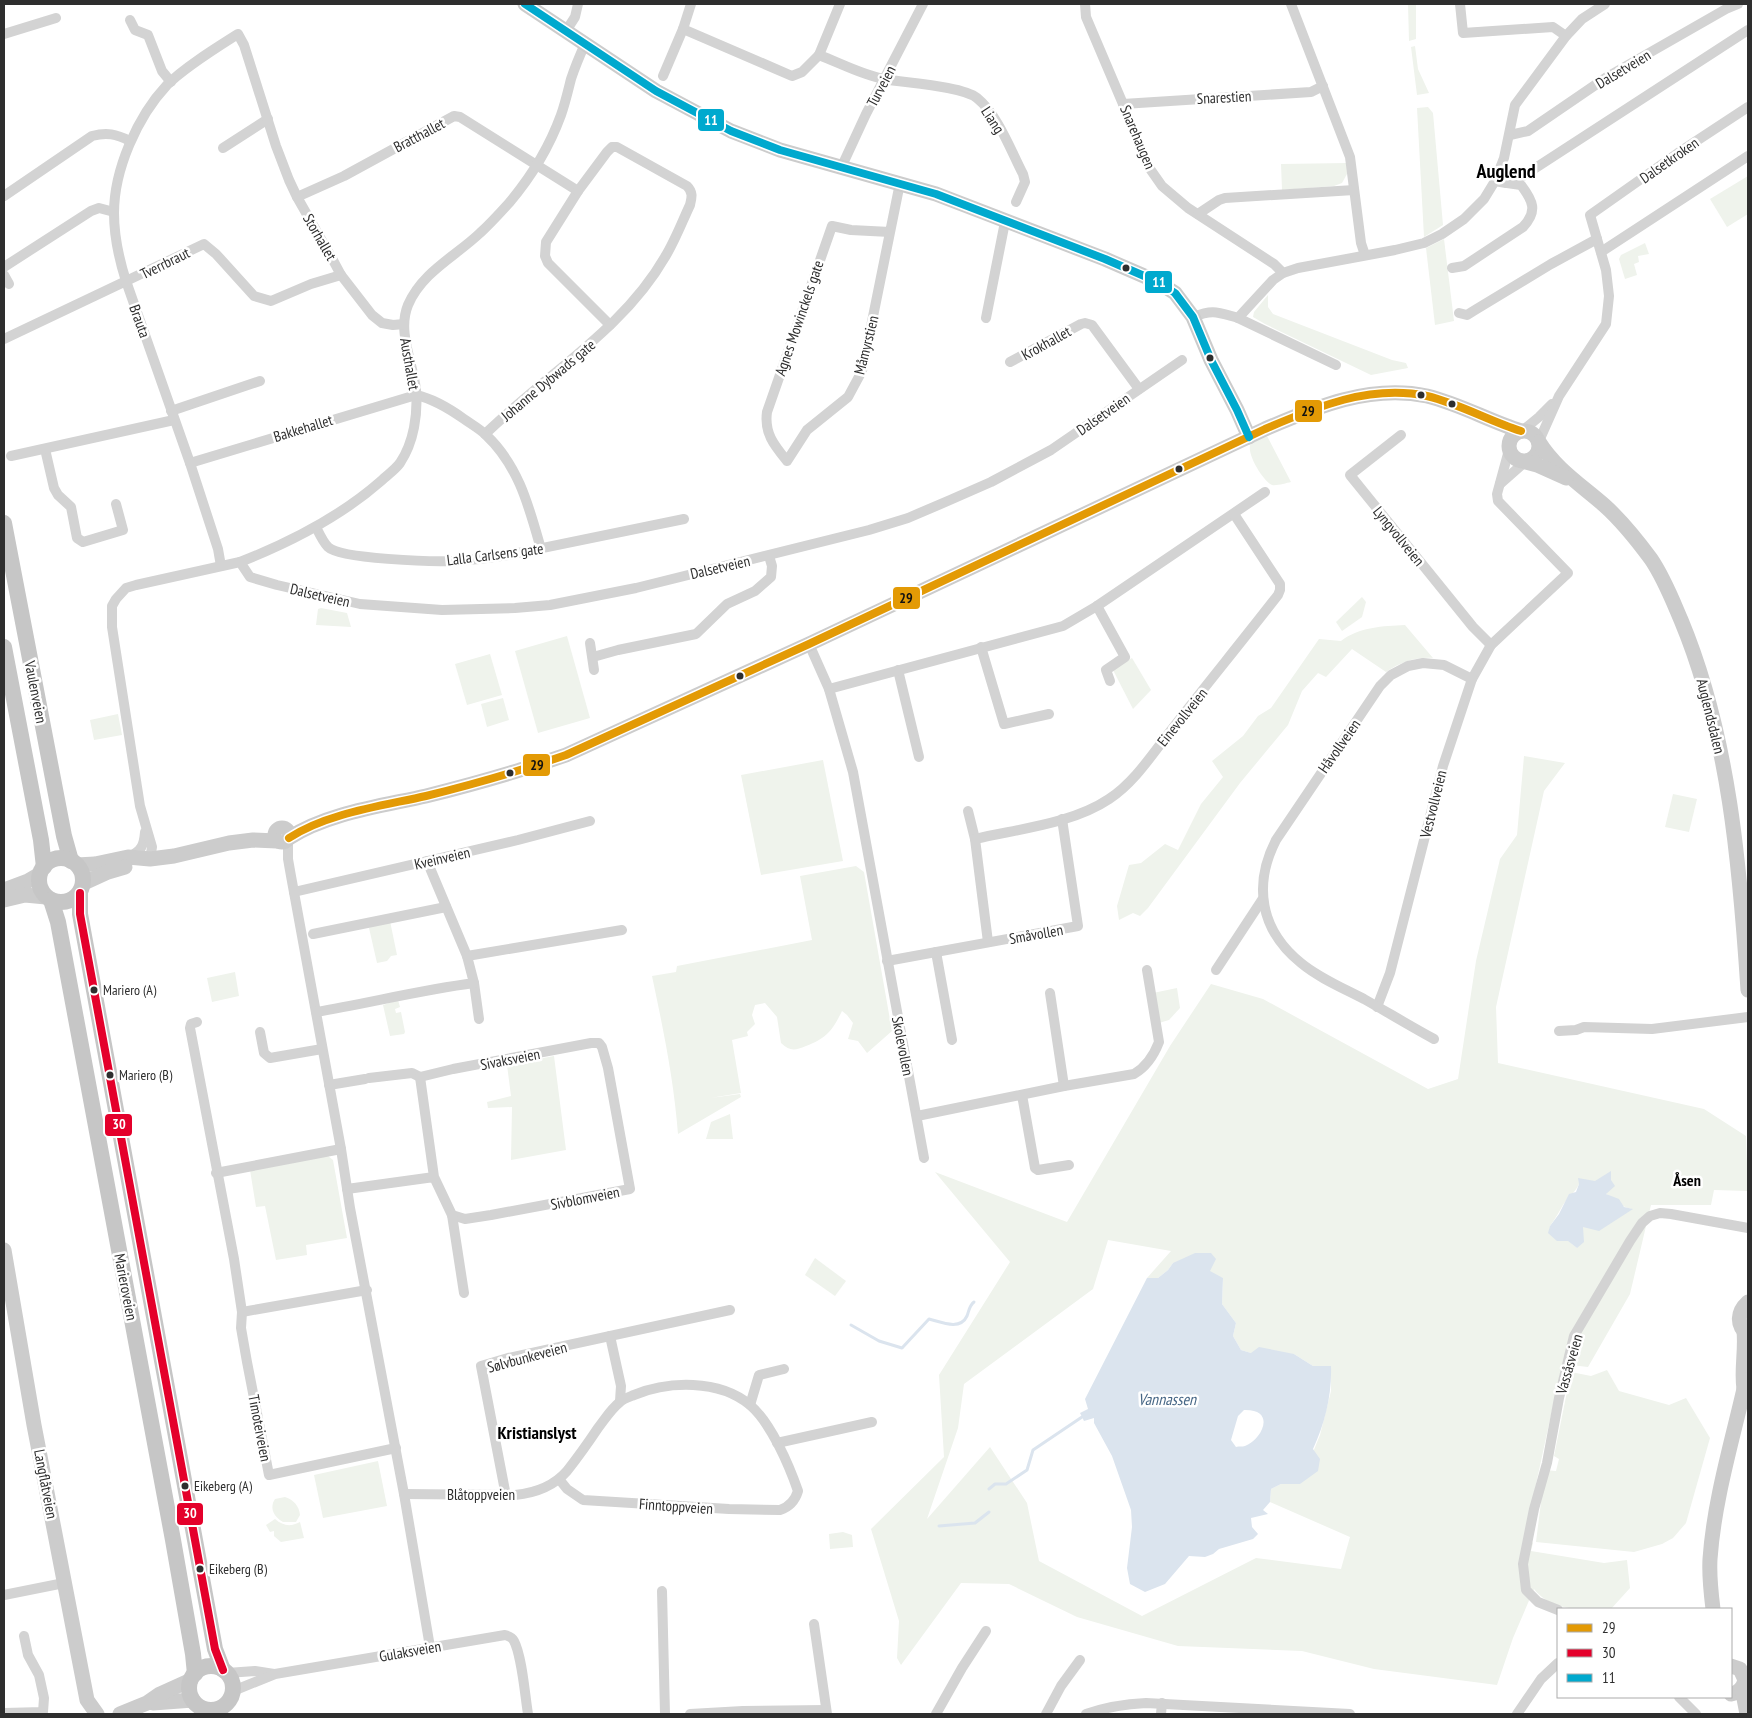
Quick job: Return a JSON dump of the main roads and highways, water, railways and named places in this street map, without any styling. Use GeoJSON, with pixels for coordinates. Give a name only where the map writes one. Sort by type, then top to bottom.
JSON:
{"type":"FeatureCollection","features":[{"type":"Feature","properties":{"kind":"main road"},"geometry":{"type":"LineString","coordinates":[[525,4],[656,91],[710,121],[780,150],[900,183],[965,205],[1123,266],[1158,282],[1175,293],[1192,317],[1249,437]]}},
{"type":"Feature","properties":{"kind":"main road"},"geometry":{"type":"LineString","coordinates":[[4,900],[25,896],[66,902],[74,899],[82,888],[108,872],[150,859],[174,856],[229,842],[251,833],[282,836],[298,832],[325,820],[441,792],[526,769],[566,755],[808,644],[1249,437],[1305,412],[1340,400],[1372,394],[1426,396],[1470,411],[1522,431],[1529,432],[1535,435],[1539,442],[1539,451],[1534,458],[1526,462],[1518,461],[1512,457],[1504,439],[1470,411]]}},
{"type":"Feature","properties":{"kind":"main road"},"geometry":{"type":"LineString","coordinates":[[1509,450],[1510,441],[1514,435],[1522,431]]}},
{"type":"Feature","properties":{"kind":"main road","name":"Auglendsdalen"},"geometry":{"type":"LineString","coordinates":[[1539,442],[1545,452],[1575,482],[1619,520],[1652,560],[1669,591],[1698,664],[1710,704],[1724,774],[1743,909],[1748,990]]}},
{"type":"Feature","properties":{"kind":"main road","name":"Auglendsdalen"},"geometry":{"type":"LineString","coordinates":[[1526,462],[1575,482]]}},
{"type":"Feature","properties":{"kind":"main road","name":"Vaulenveien"},"geometry":{"type":"LineString","coordinates":[[4,523],[64,836],[74,863]]}},
{"type":"Feature","properties":{"kind":"main road","name":"Vaulenveien"},"geometry":{"type":"LineString","coordinates":[[4,647],[41,840],[42,870]]}},
{"type":"Feature","properties":{"kind":"main road"},"geometry":{"type":"LineString","coordinates":[[4,890],[28,881],[56,858],[64,858],[74,863],[95,864],[128,857],[150,859]]}},
{"type":"Feature","properties":{"kind":"main road"},"geometry":{"type":"LineString","coordinates":[[74,863],[83,875],[82,888]]}},
{"type":"Feature","properties":{"kind":"main road"},"geometry":{"type":"LineString","coordinates":[[42,870],[40,886],[48,898]]}},
{"type":"Feature","properties":{"kind":"main road","name":"Marieroveien"},"geometry":{"type":"LineString","coordinates":[[82,888],[80,914],[173,1424],[215,1649],[225,1671]]}},
{"type":"Feature","properties":{"kind":"main road","name":"Marieroveien"},"geometry":{"type":"LineString","coordinates":[[48,898],[58,922],[129,1302],[192,1647],[193,1677]]}},
{"type":"Feature","properties":{"kind":"main road","name":"Langflåtveien"},"geometry":{"type":"LineString","coordinates":[[4,1250],[7,1290],[54,1523],[87,1700],[98,1714],[106,1714]]}},
{"type":"Feature","properties":{"kind":"main road"},"geometry":{"type":"LineString","coordinates":[[1713,1608],[1710,1581],[1712,1540],[1722,1482],[1745,1382],[1746,1333],[1740,1325],[1739,1319],[1740,1312],[1748,1302]]}},
{"type":"Feature","properties":{"kind":"main road"},"geometry":{"type":"LineString","coordinates":[[120,1714],[147,1703],[207,1667],[216,1667],[225,1671],[232,1680],[230,1702],[215,1710],[147,1703]]}},
{"type":"Feature","properties":{"kind":"main road"},"geometry":{"type":"LineString","coordinates":[[193,1677],[190,1688],[199,1707]]}},
{"type":"Feature","properties":{"kind":"main road"},"geometry":{"type":"LineString","coordinates":[[1738,1678],[1740,1714]]}},
{"type":"Feature","properties":{"kind":"main road"},"geometry":{"type":"LineString","coordinates":[[1738,1678],[1747,1714]]}},
{"type":"Feature","properties":{"kind":"water"},"geometry":{"type":"Polygon","coordinates":[[[1611,1171],[1611,1180],[1615,1186],[1606,1194],[1619,1199],[1624,1207],[1633,1209],[1599,1231],[1583,1227],[1584,1242],[1577,1248],[1568,1241],[1557,1241],[1548,1233],[1550,1226],[1559,1214],[1569,1194],[1576,1192],[1579,1184],[1578,1178],[1595,1181],[1611,1171]]]}},
{"type":"Feature","properties":{"kind":"water","name":"Vannassen"},"geometry":{"type":"Polygon","coordinates":[[[1195,1253],[1211,1253],[1216,1259],[1210,1271],[1223,1278],[1222,1304],[1236,1323],[1233,1336],[1241,1350],[1251,1353],[1259,1347],[1294,1354],[1313,1366],[1331,1366],[1330,1388],[1324,1419],[1313,1449],[1320,1459],[1318,1471],[1300,1484],[1281,1484],[1271,1489],[1270,1502],[1263,1510],[1268,1514],[1251,1518],[1252,1527],[1258,1534],[1253,1539],[1219,1549],[1205,1557],[1189,1556],[1165,1584],[1145,1592],[1130,1584],[1127,1568],[1132,1527],[1131,1510],[1112,1456],[1094,1423],[1094,1418],[1084,1421],[1080,1413],[1088,1409],[1085,1399],[1147,1278],[1158,1278],[1173,1263],[1195,1253]],[[1244,1410],[1238,1416],[1231,1440],[1236,1447],[1251,1443],[1261,1432],[1263,1419],[1260,1414],[1244,1410]]]}},
{"type":"Feature","properties":{"kind":"waterway"},"geometry":{"type":"LineString","coordinates":[[851,1325],[879,1341],[902,1348],[929,1319],[950,1324],[964,1321],[974,1302]]}},
{"type":"Feature","properties":{"kind":"waterway"},"geometry":{"type":"LineString","coordinates":[[989,1489],[995,1484],[1006,1484],[1027,1470],[1033,1450],[1082,1417]]}},
{"type":"Feature","properties":{"kind":"waterway"},"geometry":{"type":"LineString","coordinates":[[939,1526],[975,1523],[989,1512]]}},
{"type":"Feature","properties":{"kind":"place","name":"Mariero (A)"},"geometry":{"type":"Point","coordinates":[94,990]}},
{"type":"Feature","properties":{"kind":"place","name":"Mariero (B)"},"geometry":{"type":"Point","coordinates":[110,1075]}},
{"type":"Feature","properties":{"kind":"place","name":"Eikeberg (A)"},"geometry":{"type":"Point","coordinates":[185,1486]}},
{"type":"Feature","properties":{"kind":"place","name":"Eikeberg (B)"},"geometry":{"type":"Point","coordinates":[200,1569]}},
{"type":"Feature","properties":{"kind":"district","name":"Auglend"},"geometry":{"type":"Point","coordinates":[1506,171]}},
{"type":"Feature","properties":{"kind":"district","name":"Åsen"},"geometry":{"type":"Point","coordinates":[1687,1180]}},
{"type":"Feature","properties":{"kind":"district","name":"Kristianslyst"},"geometry":{"type":"Point","coordinates":[537,1432]}}]}
